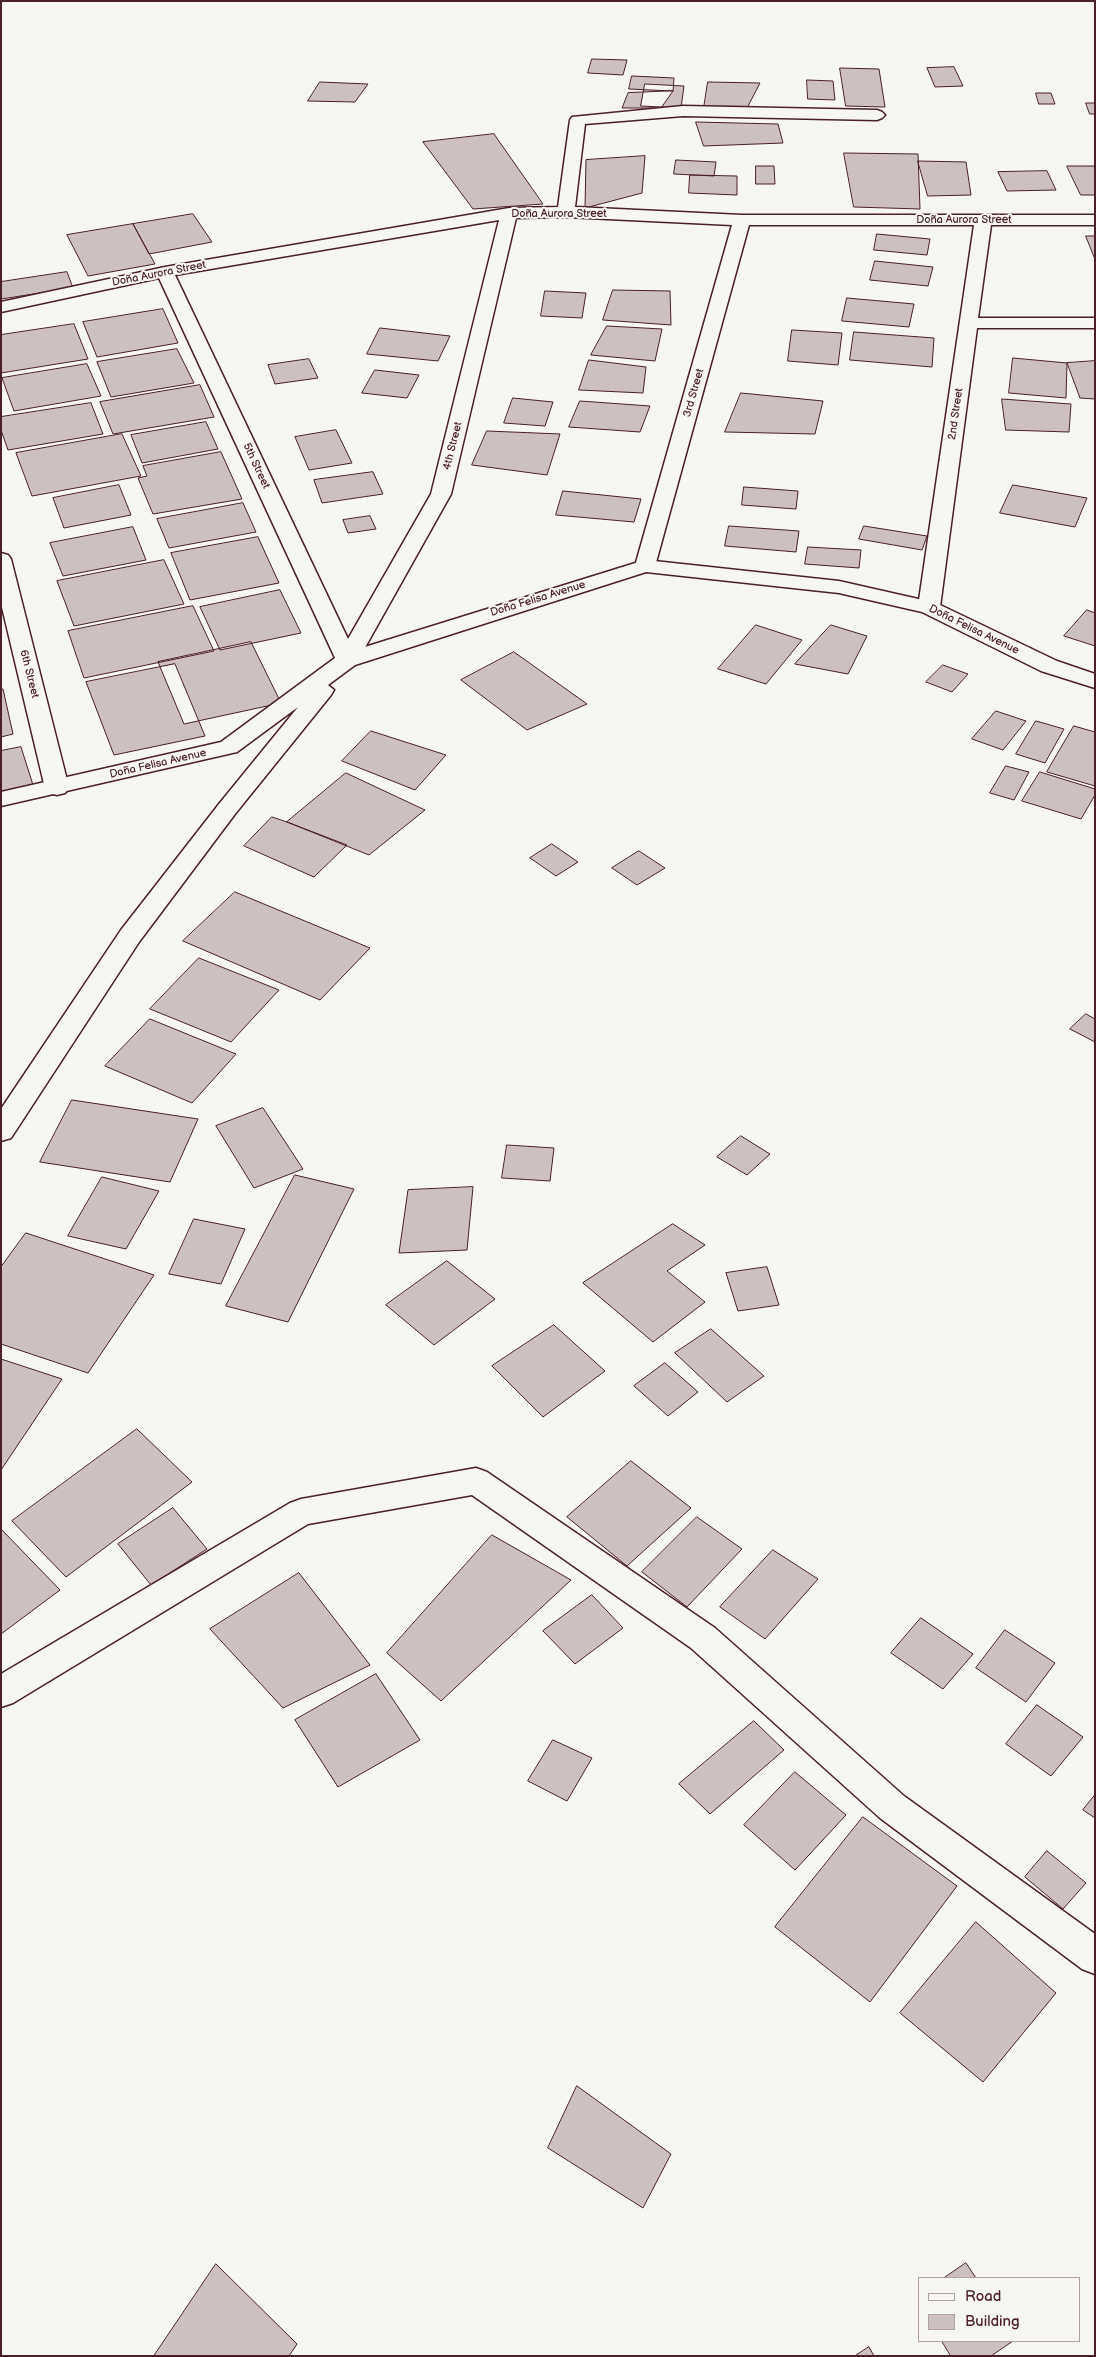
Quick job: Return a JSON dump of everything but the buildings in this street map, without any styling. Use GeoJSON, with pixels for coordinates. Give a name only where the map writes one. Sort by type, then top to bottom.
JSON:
{"type":"FeatureCollection","features":[{"type":"Feature","properties":{"kind":"street"},"geometry":{"type":"LineString","coordinates":[[566,212],[578,120],[683,111],[877,115]]}},
{"type":"Feature","properties":{"kind":"street","name":"Doña Aurora Street"},"geometry":{"type":"LineString","coordinates":[[1,307],[165,272],[509,213],[566,212],[742,220],[1095,220]]}},
{"type":"Feature","properties":{"kind":"street","name":"4th Street"},"geometry":{"type":"LineString","coordinates":[[347,660],[441,494],[509,213]]}},
{"type":"Feature","properties":{"kind":"street","name":"3rd Street"},"geometry":{"type":"LineString","coordinates":[[645,566],[742,220]]}},
{"type":"Feature","properties":{"kind":"street","name":"2nd Street"},"geometry":{"type":"LineString","coordinates":[[929,607],[983,220]]}},
{"type":"Feature","properties":{"kind":"street","name":"5th Street"},"geometry":{"type":"LineString","coordinates":[[165,272],[347,660]]}},
{"type":"Feature","properties":{"kind":"street"},"geometry":{"type":"LineString","coordinates":[[968,323],[1095,323]]}},
{"type":"Feature","properties":{"kind":"street","name":"6th Street"},"geometry":{"type":"LineString","coordinates":[[1,559],[57,788]]}},
{"type":"Feature","properties":{"kind":"street","name":"Doña Felisa Avenue"},"geometry":{"type":"LineString","coordinates":[[1,799],[57,788],[229,747],[347,660],[645,566],[839,587],[929,607],[1049,666],[1095,680]]}},
{"type":"Feature","properties":{"kind":"street"},"geometry":{"type":"LineString","coordinates":[[1,1132],[130,936],[227,809],[347,660]]}},
{"type":"Feature","properties":{"kind":"street"},"geometry":{"type":"LineString","coordinates":[[1,1692],[301,1512],[476,1481],[702,1638],[892,1807],[1095,1956]]}}]}
